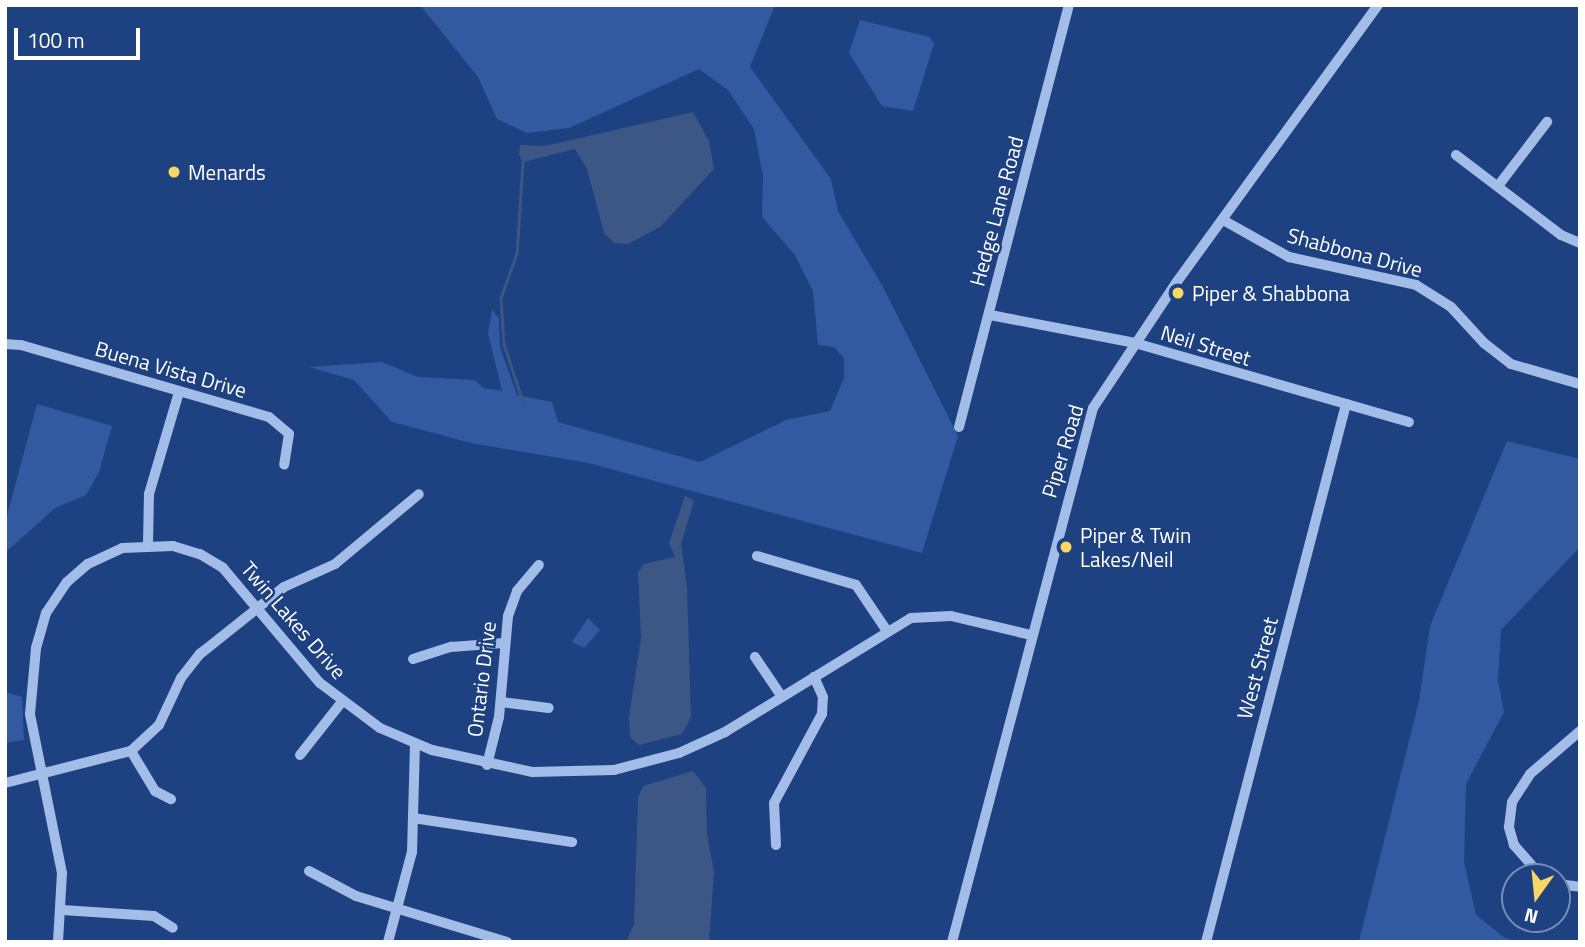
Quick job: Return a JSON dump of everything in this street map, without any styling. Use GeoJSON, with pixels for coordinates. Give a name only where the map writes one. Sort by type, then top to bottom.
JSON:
{"type":"FeatureCollection","features":[{"type":"Feature","properties":{"kind":"street","name":"Hedge Lane Road"},"geometry":{"type":"LineString","coordinates":[[958,427],[990,315],[1069,5]]}},
{"type":"Feature","properties":{"kind":"street","name":"Piper Road"},"geometry":{"type":"LineString","coordinates":[[951,942],[1088,421],[1135,343],[1378,5]]}},
{"type":"Feature","properties":{"kind":"street"},"geometry":{"type":"LineString","coordinates":[[1498,186],[1547,122]]}},
{"type":"Feature","properties":{"kind":"street"},"geometry":{"type":"LineString","coordinates":[[1456,155],[1561,235],[1580,243]]}},
{"type":"Feature","properties":{"kind":"street","name":"Shabbona Drive"},"geometry":{"type":"LineString","coordinates":[[1223,220],[1289,257],[1416,285],[1451,307],[1483,343],[1511,364],[1580,384]]}},
{"type":"Feature","properties":{"kind":"street","name":"Neil Street"},"geometry":{"type":"LineString","coordinates":[[990,315],[1135,343],[1409,422]]}},
{"type":"Feature","properties":{"kind":"street","name":"Buena Vista Drive"},"geometry":{"type":"LineString","coordinates":[[5,344],[21,345],[269,417],[284,426],[291,442],[284,465]]}},
{"type":"Feature","properties":{"kind":"street"},"geometry":{"type":"LineString","coordinates":[[148,544],[149,494],[179,392]]}},
{"type":"Feature","properties":{"kind":"street","name":"West Street"},"geometry":{"type":"LineString","coordinates":[[1206,942],[1346,404]]}},
{"type":"Feature","properties":{"kind":"street"},"geometry":{"type":"LineString","coordinates":[[5,783],[131,751],[159,725],[190,665],[284,587],[335,564],[419,494]]}},
{"type":"Feature","properties":{"kind":"street","name":"Twin Lakes Drive"},"geometry":{"type":"LineString","coordinates":[[58,942],[62,910],[60,862],[40,776],[30,697],[36,648],[46,613],[67,582],[88,564],[122,548],[148,544],[186,549],[211,561],[231,576],[304,667],[341,702],[415,745],[487,765],[568,774],[640,765],[713,738],[911,618],[933,614],[1031,635]]}},
{"type":"Feature","properties":{"kind":"street"},"geometry":{"type":"LineString","coordinates":[[757,556],[862,584],[887,631]]}},
{"type":"Feature","properties":{"kind":"street","name":"Ontario Drive"},"geometry":{"type":"LineString","coordinates":[[487,765],[500,702],[504,643],[514,597],[539,565]]}},
{"type":"Feature","properties":{"kind":"street"},"geometry":{"type":"LineString","coordinates":[[413,659],[451,647],[504,643]]}},
{"type":"Feature","properties":{"kind":"street"},"geometry":{"type":"LineString","coordinates":[[755,657],[782,697]]}},
{"type":"Feature","properties":{"kind":"street"},"geometry":{"type":"LineString","coordinates":[[776,845],[774,803],[822,714],[823,697],[814,677]]}},
{"type":"Feature","properties":{"kind":"street"},"geometry":{"type":"LineString","coordinates":[[300,755],[341,702]]}},
{"type":"Feature","properties":{"kind":"street"},"geometry":{"type":"LineString","coordinates":[[500,702],[549,708]]}},
{"type":"Feature","properties":{"kind":"street"},"geometry":{"type":"LineString","coordinates":[[1528,863],[1511,835],[1512,802],[1530,774],[1580,732]]}},
{"type":"Feature","properties":{"kind":"street"},"geometry":{"type":"LineString","coordinates":[[388,942],[394,908],[412,852],[415,745]]}},
{"type":"Feature","properties":{"kind":"street"},"geometry":{"type":"LineString","coordinates":[[131,751],[155,791],[171,799]]}},
{"type":"Feature","properties":{"kind":"street"},"geometry":{"type":"LineString","coordinates":[[414,818],[572,842]]}},
{"type":"Feature","properties":{"kind":"street"},"geometry":{"type":"LineString","coordinates":[[309,871],[356,896],[507,942]]}},
{"type":"Feature","properties":{"kind":"street"},"geometry":{"type":"LineString","coordinates":[[62,910],[154,916],[173,928]]}},
{"type":"Feature","properties":{"kind":"shaded area"},"geometry":{"type":"Polygon","coordinates":[[[420,5],[775,5],[750,67],[831,179],[838,211],[883,287],[958,436],[922,553],[588,463],[471,443],[392,422],[354,380],[309,367],[382,362],[418,377],[475,380],[483,388],[502,391],[488,333],[492,309],[499,319],[500,347],[517,395],[552,402],[558,422],[700,462],[786,420],[830,411],[844,378],[844,358],[834,347],[818,345],[813,291],[795,255],[762,217],[763,176],[754,129],[728,90],[699,69],[569,128],[527,133],[497,119],[478,77],[420,5]]]}},
{"type":"Feature","properties":{"kind":"shaded area"},"geometry":{"type":"Polygon","coordinates":[[[860,20],[930,37],[934,44],[913,111],[882,106],[849,53],[860,20]]]}},
{"type":"Feature","properties":{"kind":"shaded area"},"geometry":{"type":"Polygon","coordinates":[[[693,112],[709,141],[714,169],[660,227],[628,244],[614,243],[604,233],[587,169],[575,149],[523,162],[519,155],[520,145],[545,146],[693,112]]]}},
{"type":"Feature","properties":{"kind":"shaded area"},"geometry":{"type":"Polygon","coordinates":[[[37,404],[112,426],[99,472],[86,495],[55,508],[6,552],[5,523],[37,404]]]}},
{"type":"Feature","properties":{"kind":"shaded area"},"geometry":{"type":"Polygon","coordinates":[[[1507,441],[1580,459],[1580,547],[1501,630],[1498,680],[1504,712],[1466,784],[1464,862],[1476,915],[1505,938],[1523,942],[1359,941],[1419,701],[1430,626],[1507,441]]]}},
{"type":"Feature","properties":{"kind":"shaded area"},"geometry":{"type":"Polygon","coordinates":[[[685,496],[694,501],[681,544],[687,587],[691,717],[682,734],[639,745],[630,737],[629,717],[641,637],[638,572],[644,564],[675,557],[669,543],[685,496]]]}},
{"type":"Feature","properties":{"kind":"shaded area"},"geometry":{"type":"Polygon","coordinates":[[[588,618],[600,630],[584,648],[572,642],[588,618]]]}},
{"type":"Feature","properties":{"kind":"shaded area"},"geometry":{"type":"Polygon","coordinates":[[[5,692],[22,697],[24,740],[5,743],[5,692]]]}},
{"type":"Feature","properties":{"kind":"shaded area"},"geometry":{"type":"Polygon","coordinates":[[[693,771],[706,788],[707,834],[714,872],[709,942],[626,942],[634,924],[638,797],[643,786],[693,771]]]}},
{"type":"Feature","properties":{"kind":"waterway"},"geometry":{"type":"LineString","coordinates":[[523,162],[517,254],[501,298],[504,344],[524,405]]}},
{"type":"Feature","properties":{"kind":"place","name":"Menards"},"geometry":{"type":"Point","coordinates":[174,172]}},
{"type":"Feature","properties":{"kind":"place","name":"Piper & Shabbona"},"geometry":{"type":"Point","coordinates":[1178,293]}},
{"type":"Feature","properties":{"kind":"place","name":"Piper & Twin Lakes/Neil"},"geometry":{"type":"Point","coordinates":[1066,547]}}]}
